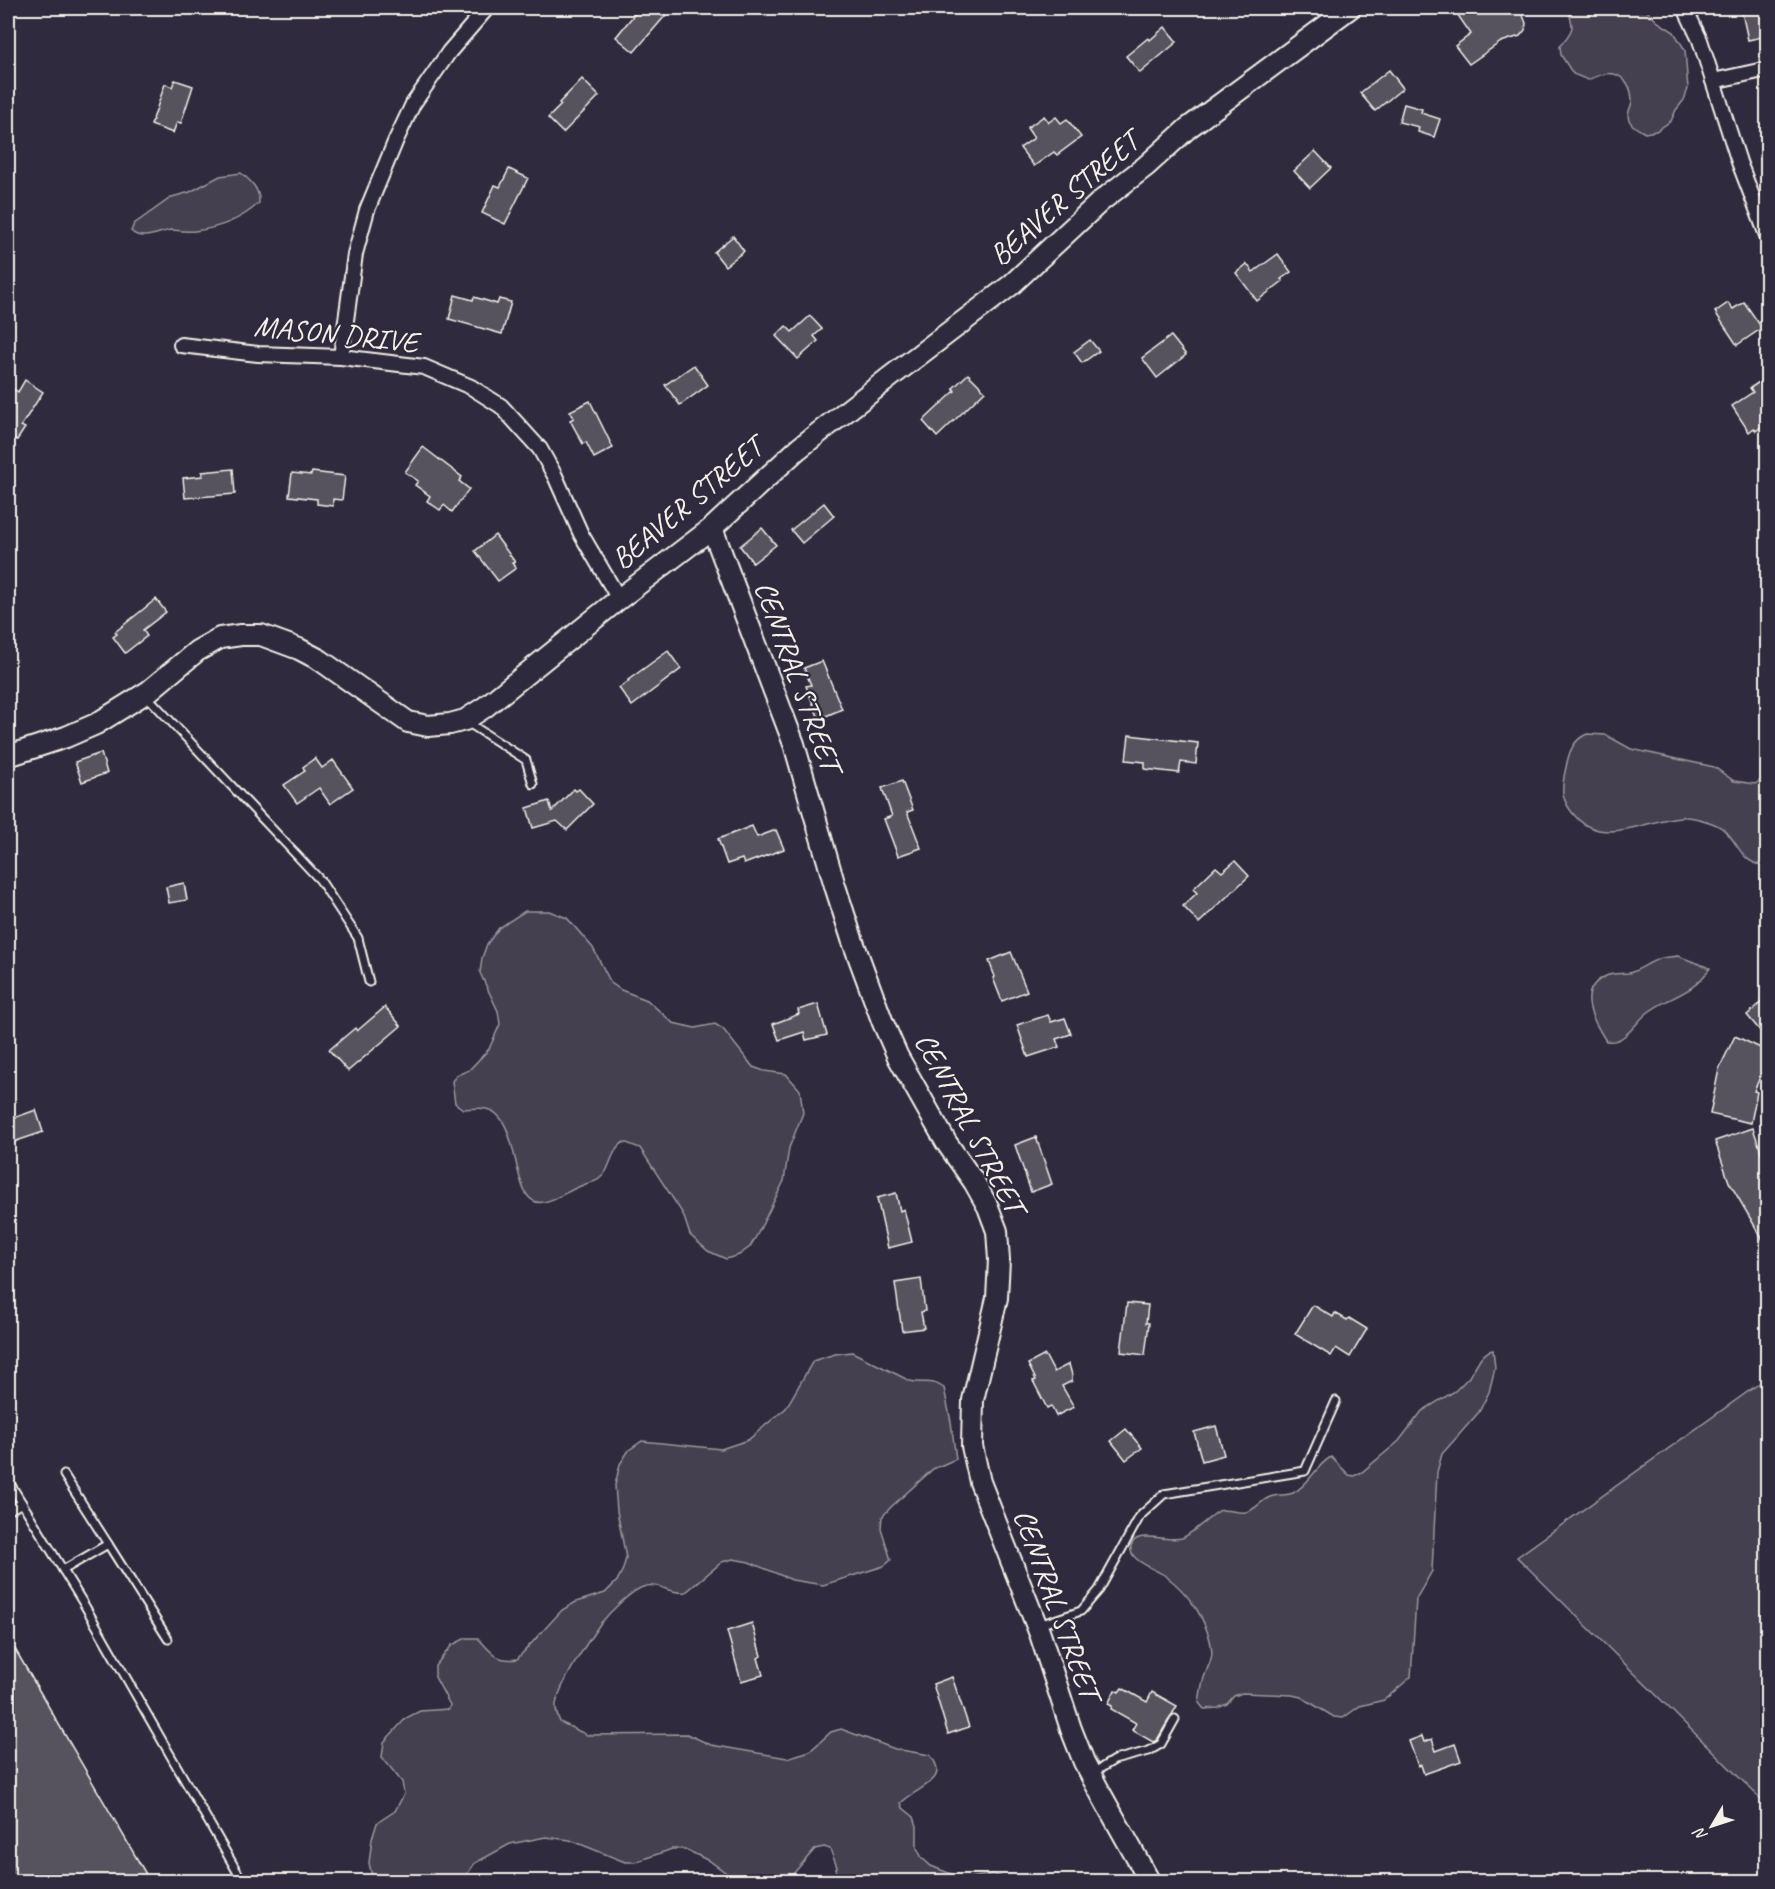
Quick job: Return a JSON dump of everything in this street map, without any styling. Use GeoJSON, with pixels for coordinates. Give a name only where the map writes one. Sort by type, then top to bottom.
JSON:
{"type":"FeatureCollection","features":[{"type":"Feature","properties":{"kind":"street"},"geometry":{"type":"LineString","coordinates":[[341,357],[355,254],[367,210],[396,140],[413,104],[449,52],[487,8]]}},
{"type":"Feature","properties":{"kind":"street","name":"BEAVER STREET"},"geometry":{"type":"LineString","coordinates":[[8,756],[66,737],[96,724],[145,694],[196,651],[220,638],[261,635],[279,640],[320,660],[408,722],[428,726],[465,720],[485,707],[619,599],[712,528],[798,449],[1011,285],[1101,201],[1146,166],[1188,128],[1350,8]]}},
{"type":"Feature","properties":{"kind":"street"},"geometry":{"type":"LineString","coordinates":[[1685,8],[1700,40],[1739,162],[1767,238]]}},
{"type":"Feature","properties":{"kind":"street"},"geometry":{"type":"LineString","coordinates":[[1713,81],[1767,69]]}},
{"type":"Feature","properties":{"kind":"street","name":"MASON DRIVE"},"geometry":{"type":"LineString","coordinates":[[181,345],[258,354],[341,357],[423,368],[471,387],[501,406],[540,449],[581,534],[619,599]]}},
{"type":"Feature","properties":{"kind":"street","name":"CENTRAL STREET"},"geometry":{"type":"LineString","coordinates":[[712,528],[790,733],[835,886],[883,1023],[898,1057],[946,1142],[974,1182],[988,1207],[997,1231],[999,1260],[997,1298],[973,1400],[972,1446],[981,1482],[1037,1626],[1071,1729],[1090,1774],[1150,1881]]}},
{"type":"Feature","properties":{"kind":"lane"},"geometry":{"type":"LineString","coordinates":[[145,694],[320,880],[358,938],[369,982]]}},
{"type":"Feature","properties":{"kind":"lane"},"geometry":{"type":"LineString","coordinates":[[465,720],[526,760],[533,784]]}},
{"type":"Feature","properties":{"kind":"lane"},"geometry":{"type":"LineString","coordinates":[[1037,1626],[1081,1611],[1099,1590],[1140,1516],[1164,1494],[1305,1471],[1336,1401]]}},
{"type":"Feature","properties":{"kind":"lane"},"geometry":{"type":"LineString","coordinates":[[64,1474],[168,1639]]}},
{"type":"Feature","properties":{"kind":"lane"},"geometry":{"type":"LineString","coordinates":[[8,1480],[85,1606],[243,1881]]}},
{"type":"Feature","properties":{"kind":"lane"},"geometry":{"type":"LineString","coordinates":[[8,1511],[22,1503]]}},
{"type":"Feature","properties":{"kind":"lane"},"geometry":{"type":"LineString","coordinates":[[63,1570],[108,1544]]}},
{"type":"Feature","properties":{"kind":"lane"},"geometry":{"type":"LineString","coordinates":[[1090,1774],[1114,1760],[1149,1751],[1161,1744],[1175,1719]]}},
{"type":"Feature","properties":{"kind":"shaded area"},"geometry":{"type":"Polygon","coordinates":[[[1567,8],[1644,8],[1658,22],[1674,32],[1685,50],[1688,89],[1671,121],[1656,131],[1645,133],[1630,122],[1628,114],[1632,102],[1631,94],[1623,79],[1609,74],[1588,80],[1573,74],[1561,55],[1560,46],[1572,28],[1567,8]]]}},
{"type":"Feature","properties":{"kind":"shaded area"},"geometry":{"type":"Polygon","coordinates":[[[241,173],[256,189],[259,203],[238,218],[213,228],[195,231],[171,230],[140,236],[131,231],[134,224],[172,197],[190,192],[220,176],[241,173]]]}},
{"type":"Feature","properties":{"kind":"shaded area"},"geometry":{"type":"Polygon","coordinates":[[[1587,734],[1606,735],[1631,749],[1714,767],[1734,781],[1755,784],[1767,776],[1767,865],[1748,860],[1731,837],[1720,827],[1696,818],[1667,819],[1612,831],[1587,826],[1567,805],[1563,788],[1570,752],[1575,743],[1587,734]]]}},
{"type":"Feature","properties":{"kind":"shaded area"},"geometry":{"type":"Polygon","coordinates":[[[525,911],[549,911],[567,918],[593,948],[611,983],[621,990],[647,1000],[673,1023],[695,1028],[715,1024],[723,1029],[753,1067],[786,1074],[800,1090],[803,1113],[789,1148],[784,1181],[750,1247],[739,1255],[726,1259],[708,1251],[690,1235],[683,1214],[640,1148],[624,1142],[616,1150],[606,1171],[598,1180],[550,1201],[533,1201],[525,1192],[512,1144],[498,1115],[484,1108],[463,1109],[455,1103],[452,1081],[457,1075],[469,1070],[489,1049],[500,1024],[498,1011],[480,973],[487,944],[499,928],[525,911]]]}},
{"type":"Feature","properties":{"kind":"shaded area"},"geometry":{"type":"Polygon","coordinates":[[[1678,956],[1710,968],[1695,985],[1646,1014],[1621,1038],[1606,1041],[1592,1015],[1589,997],[1591,989],[1606,976],[1629,973],[1659,959],[1678,956]]]}},
{"type":"Feature","properties":{"kind":"shaded area"},"geometry":{"type":"Polygon","coordinates":[[[1493,1350],[1495,1368],[1489,1392],[1479,1412],[1442,1454],[1437,1472],[1432,1571],[1416,1599],[1411,1677],[1384,1700],[1360,1706],[1343,1718],[1334,1717],[1301,1697],[1292,1695],[1242,1693],[1218,1708],[1204,1709],[1199,1703],[1202,1684],[1212,1653],[1204,1623],[1193,1604],[1177,1586],[1167,1577],[1136,1559],[1132,1554],[1133,1542],[1142,1537],[1182,1538],[1218,1511],[1246,1512],[1270,1497],[1293,1493],[1331,1457],[1349,1475],[1354,1476],[1362,1472],[1399,1441],[1422,1411],[1455,1391],[1469,1377],[1481,1357],[1493,1350]]]}},
{"type":"Feature","properties":{"kind":"shaded area"},"geometry":{"type":"Polygon","coordinates":[[[852,1352],[910,1381],[931,1382],[944,1388],[951,1422],[956,1459],[933,1469],[882,1517],[881,1528],[891,1560],[884,1566],[823,1585],[792,1580],[749,1562],[733,1559],[722,1562],[686,1592],[651,1586],[640,1588],[628,1596],[600,1624],[562,1686],[556,1705],[557,1714],[560,1722],[587,1735],[687,1734],[711,1745],[787,1758],[810,1751],[831,1732],[841,1729],[895,1749],[930,1755],[936,1764],[935,1778],[901,1803],[903,1808],[914,1817],[917,1826],[917,1848],[922,1858],[931,1866],[964,1879],[993,1874],[1002,1877],[1004,1881],[831,1881],[837,1867],[830,1849],[824,1847],[815,1849],[793,1874],[778,1881],[739,1882],[711,1862],[685,1849],[672,1849],[635,1862],[625,1862],[570,1840],[546,1837],[510,1844],[475,1863],[462,1881],[373,1881],[369,1863],[377,1823],[395,1811],[404,1794],[402,1782],[382,1757],[384,1742],[406,1718],[420,1711],[449,1709],[450,1705],[435,1677],[435,1666],[452,1645],[466,1638],[478,1638],[499,1657],[517,1659],[562,1610],[576,1602],[605,1593],[617,1581],[626,1558],[617,1511],[615,1485],[620,1464],[629,1450],[642,1441],[721,1449],[748,1440],[786,1408],[813,1361],[835,1354],[852,1352]]]}},
{"type":"Feature","properties":{"kind":"shaded area"},"geometry":{"type":"Polygon","coordinates":[[[1767,1378],[1767,1805],[1517,1557],[1767,1378]]]}},
{"type":"Feature","properties":{"kind":"building"},"geometry":{"type":"Polygon","coordinates":[[[645,8],[672,8],[634,52],[616,37],[637,11],[640,13],[645,8]]]}},
{"type":"Feature","properties":{"kind":"building"},"geometry":{"type":"Polygon","coordinates":[[[1453,8],[1520,8],[1526,23],[1525,30],[1520,36],[1501,42],[1469,64],[1455,46],[1471,34],[1453,8]]]}},
{"type":"Feature","properties":{"kind":"building"},"geometry":{"type":"Polygon","coordinates":[[[1741,8],[1767,8],[1767,36],[1748,40],[1741,8]]]}},
{"type":"Feature","properties":{"kind":"building"},"geometry":{"type":"Polygon","coordinates":[[[1165,27],[1177,42],[1140,73],[1126,56],[1165,27]]]}},
{"type":"Feature","properties":{"kind":"building"},"geometry":{"type":"Polygon","coordinates":[[[1389,70],[1403,88],[1375,111],[1360,93],[1389,70]]]}},
{"type":"Feature","properties":{"kind":"building"},"geometry":{"type":"Polygon","coordinates":[[[582,79],[599,96],[563,133],[548,118],[582,79]]]}},
{"type":"Feature","properties":{"kind":"building"},"geometry":{"type":"Polygon","coordinates":[[[175,80],[193,86],[181,123],[177,122],[173,133],[151,125],[165,84],[172,87],[175,80]]]}},
{"type":"Feature","properties":{"kind":"building"},"geometry":{"type":"Polygon","coordinates":[[[1404,104],[1422,109],[1421,113],[1440,119],[1434,137],[1418,132],[1419,127],[1399,122],[1404,104]]]}},
{"type":"Feature","properties":{"kind":"building"},"geometry":{"type":"Polygon","coordinates":[[[1044,116],[1049,122],[1056,117],[1061,123],[1067,119],[1081,137],[1057,155],[1054,152],[1034,166],[1020,148],[1034,138],[1027,128],[1044,116]]]}},
{"type":"Feature","properties":{"kind":"building"},"geometry":{"type":"Polygon","coordinates":[[[1315,151],[1331,168],[1310,188],[1294,171],[1315,151]]]}},
{"type":"Feature","properties":{"kind":"building"},"geometry":{"type":"Polygon","coordinates":[[[509,169],[528,178],[505,224],[482,213],[495,185],[500,187],[509,169]]]}},
{"type":"Feature","properties":{"kind":"building"},"geometry":{"type":"Polygon","coordinates":[[[733,236],[744,251],[725,266],[714,252],[733,236]]]}},
{"type":"Feature","properties":{"kind":"building"},"geometry":{"type":"Polygon","coordinates":[[[1278,254],[1291,272],[1257,301],[1236,273],[1247,264],[1253,272],[1278,254]]]}},
{"type":"Feature","properties":{"kind":"building"},"geometry":{"type":"Polygon","coordinates":[[[455,295],[473,300],[474,297],[497,304],[499,299],[511,302],[502,334],[449,319],[455,295]]]}},
{"type":"Feature","properties":{"kind":"building"},"geometry":{"type":"Polygon","coordinates":[[[1744,302],[1762,328],[1737,345],[1715,312],[1728,303],[1733,309],[1744,302]]]}},
{"type":"Feature","properties":{"kind":"building"},"geometry":{"type":"Polygon","coordinates":[[[810,316],[822,329],[814,336],[818,341],[798,359],[776,336],[786,326],[792,332],[810,316]]]}},
{"type":"Feature","properties":{"kind":"building"},"geometry":{"type":"Polygon","coordinates":[[[1171,336],[1186,355],[1157,378],[1142,358],[1171,336]]]}},
{"type":"Feature","properties":{"kind":"building"},"geometry":{"type":"Polygon","coordinates":[[[1090,340],[1099,351],[1082,363],[1074,352],[1090,340]]]}},
{"type":"Feature","properties":{"kind":"building"},"geometry":{"type":"Polygon","coordinates":[[[694,365],[708,385],[680,405],[665,385],[694,365]]]}},
{"type":"Feature","properties":{"kind":"building"},"geometry":{"type":"Polygon","coordinates":[[[968,374],[985,391],[937,437],[923,421],[955,391],[953,388],[968,374]]]}},
{"type":"Feature","properties":{"kind":"building"},"geometry":{"type":"Polygon","coordinates":[[[1767,377],[1767,422],[1756,431],[1754,428],[1749,432],[1732,406],[1753,392],[1750,388],[1767,377]]]}},
{"type":"Feature","properties":{"kind":"building"},"geometry":{"type":"Polygon","coordinates":[[[25,380],[43,392],[21,426],[25,428],[17,440],[13,438],[8,447],[8,385],[18,392],[25,380]]]}},
{"type":"Feature","properties":{"kind":"building"},"geometry":{"type":"Polygon","coordinates":[[[590,401],[613,448],[594,458],[586,442],[583,444],[570,420],[574,418],[570,411],[590,401]]]}},
{"type":"Feature","properties":{"kind":"building"},"geometry":{"type":"Polygon","coordinates":[[[423,447],[462,477],[459,481],[469,489],[452,512],[444,505],[440,510],[427,501],[430,496],[415,485],[418,481],[405,472],[423,447]]]}},
{"type":"Feature","properties":{"kind":"building"},"geometry":{"type":"Polygon","coordinates":[[[233,469],[235,494],[185,498],[183,478],[203,476],[202,472],[233,469]]]}},
{"type":"Feature","properties":{"kind":"building"},"geometry":{"type":"Polygon","coordinates":[[[312,472],[345,476],[342,500],[333,499],[333,506],[317,504],[317,499],[289,496],[292,473],[311,475],[312,472]]]}},
{"type":"Feature","properties":{"kind":"building"},"geometry":{"type":"Polygon","coordinates":[[[824,503],[834,516],[802,543],[791,530],[824,503]]]}},
{"type":"Feature","properties":{"kind":"building"},"geometry":{"type":"Polygon","coordinates":[[[762,528],[776,545],[753,563],[740,546],[762,528]]]}},
{"type":"Feature","properties":{"kind":"building"},"geometry":{"type":"Polygon","coordinates":[[[495,535],[515,562],[512,563],[516,568],[498,581],[475,551],[495,535]]]}},
{"type":"Feature","properties":{"kind":"building"},"geometry":{"type":"Polygon","coordinates":[[[156,599],[166,612],[143,630],[147,636],[125,653],[113,637],[117,634],[115,632],[156,599]]]}},
{"type":"Feature","properties":{"kind":"building"},"geometry":{"type":"Polygon","coordinates":[[[668,651],[681,669],[632,706],[619,688],[668,651]]]}},
{"type":"Feature","properties":{"kind":"building"},"geometry":{"type":"Polygon","coordinates":[[[822,661],[842,709],[819,719],[806,686],[811,685],[804,668],[822,661]]]}},
{"type":"Feature","properties":{"kind":"building"},"geometry":{"type":"Polygon","coordinates":[[[1129,735],[1198,743],[1196,764],[1181,762],[1179,773],[1145,769],[1145,762],[1126,760],[1129,735]]]}},
{"type":"Feature","properties":{"kind":"building"},"geometry":{"type":"Polygon","coordinates":[[[101,753],[107,773],[82,782],[75,762],[101,753]]]}},
{"type":"Feature","properties":{"kind":"building"},"geometry":{"type":"Polygon","coordinates":[[[315,758],[322,768],[333,760],[353,788],[330,804],[319,788],[297,803],[284,785],[305,771],[303,767],[315,758]]]}},
{"type":"Feature","properties":{"kind":"building"},"geometry":{"type":"Polygon","coordinates":[[[902,781],[913,810],[907,812],[921,848],[898,856],[884,819],[892,816],[882,788],[902,781]]]}},
{"type":"Feature","properties":{"kind":"building"},"geometry":{"type":"Polygon","coordinates":[[[574,789],[576,791],[579,789],[593,804],[567,830],[557,821],[533,828],[527,808],[549,801],[552,811],[574,789]]]}},
{"type":"Feature","properties":{"kind":"building"},"geometry":{"type":"Polygon","coordinates":[[[752,826],[757,837],[776,830],[784,849],[744,864],[742,859],[727,864],[718,839],[752,826]]]}},
{"type":"Feature","properties":{"kind":"building"},"geometry":{"type":"Polygon","coordinates":[[[1235,861],[1249,876],[1199,923],[1183,906],[1197,893],[1193,889],[1216,867],[1222,872],[1235,861]]]}},
{"type":"Feature","properties":{"kind":"building"},"geometry":{"type":"Polygon","coordinates":[[[184,883],[187,900],[169,903],[166,887],[184,883]]]}},
{"type":"Feature","properties":{"kind":"building"},"geometry":{"type":"Polygon","coordinates":[[[1011,952],[1027,991],[1002,1001],[989,961],[1011,952]]]}},
{"type":"Feature","properties":{"kind":"building"},"geometry":{"type":"Polygon","coordinates":[[[1767,997],[1767,1039],[1747,1015],[1767,997]]]}},
{"type":"Feature","properties":{"kind":"building"},"geometry":{"type":"Polygon","coordinates":[[[818,1004],[827,1035],[806,1040],[804,1032],[779,1040],[773,1024],[799,1014],[798,1010],[818,1004]]]}},
{"type":"Feature","properties":{"kind":"building"},"geometry":{"type":"Polygon","coordinates":[[[385,1007],[401,1026],[348,1071],[329,1050],[355,1028],[357,1031],[385,1007]]]}},
{"type":"Feature","properties":{"kind":"building"},"geometry":{"type":"Polygon","coordinates":[[[1048,1015],[1051,1022],[1065,1018],[1071,1034],[1056,1039],[1059,1047],[1028,1057],[1017,1025],[1048,1015]]]}},
{"type":"Feature","properties":{"kind":"building"},"geometry":{"type":"Polygon","coordinates":[[[1735,1036],[1767,1051],[1767,1061],[1754,1091],[1757,1092],[1751,1123],[1710,1114],[1719,1069],[1735,1036]]]}},
{"type":"Feature","properties":{"kind":"building"},"geometry":{"type":"Polygon","coordinates":[[[36,1110],[43,1132],[8,1144],[8,1120],[36,1110]]]}},
{"type":"Feature","properties":{"kind":"building"},"geometry":{"type":"Polygon","coordinates":[[[1753,1128],[1767,1169],[1767,1247],[1729,1182],[1715,1141],[1753,1128]]]}},
{"type":"Feature","properties":{"kind":"building"},"geometry":{"type":"Polygon","coordinates":[[[1036,1137],[1052,1184],[1031,1192],[1015,1145],[1036,1137]]]}},
{"type":"Feature","properties":{"kind":"building"},"geometry":{"type":"Polygon","coordinates":[[[896,1193],[900,1211],[904,1209],[912,1242],[888,1248],[877,1198],[896,1193]]]}},
{"type":"Feature","properties":{"kind":"building"},"geometry":{"type":"Polygon","coordinates":[[[921,1279],[925,1311],[921,1312],[924,1328],[902,1331],[895,1283],[921,1279]]]}},
{"type":"Feature","properties":{"kind":"building"},"geometry":{"type":"Polygon","coordinates":[[[1127,1303],[1148,1305],[1146,1323],[1149,1323],[1145,1355],[1121,1352],[1127,1303]]]}},
{"type":"Feature","properties":{"kind":"building"},"geometry":{"type":"Polygon","coordinates":[[[1313,1305],[1333,1317],[1335,1313],[1367,1329],[1350,1357],[1336,1348],[1331,1356],[1295,1334],[1313,1305]]]}},
{"type":"Feature","properties":{"kind":"building"},"geometry":{"type":"Polygon","coordinates":[[[1045,1355],[1054,1372],[1069,1364],[1072,1375],[1072,1381],[1062,1386],[1074,1407],[1056,1416],[1051,1406],[1047,1408],[1033,1381],[1036,1380],[1028,1364],[1045,1355]]]}},
{"type":"Feature","properties":{"kind":"building"},"geometry":{"type":"Polygon","coordinates":[[[1216,1426],[1224,1455],[1202,1461],[1194,1432],[1216,1426]]]}},
{"type":"Feature","properties":{"kind":"building"},"geometry":{"type":"Polygon","coordinates":[[[1126,1429],[1142,1448],[1126,1460],[1111,1441],[1126,1429]]]}},
{"type":"Feature","properties":{"kind":"building"},"geometry":{"type":"Polygon","coordinates":[[[752,1623],[761,1656],[758,1658],[763,1675],[741,1681],[727,1631],[752,1623]]]}},
{"type":"Feature","properties":{"kind":"building"},"geometry":{"type":"Polygon","coordinates":[[[8,1637],[150,1881],[8,1881],[8,1637]]]}},
{"type":"Feature","properties":{"kind":"building"},"geometry":{"type":"Polygon","coordinates":[[[952,1677],[969,1727],[948,1734],[933,1684],[952,1677]]]}},
{"type":"Feature","properties":{"kind":"building"},"geometry":{"type":"Polygon","coordinates":[[[1122,1688],[1147,1702],[1152,1692],[1177,1706],[1157,1740],[1153,1742],[1132,1730],[1136,1723],[1111,1709],[1112,1706],[1108,1704],[1115,1690],[1119,1692],[1122,1688]]]}},
{"type":"Feature","properties":{"kind":"building"},"geometry":{"type":"Polygon","coordinates":[[[1422,1736],[1424,1742],[1432,1739],[1436,1751],[1455,1744],[1461,1761],[1424,1774],[1421,1765],[1418,1766],[1409,1741],[1422,1736]]]}}]}
